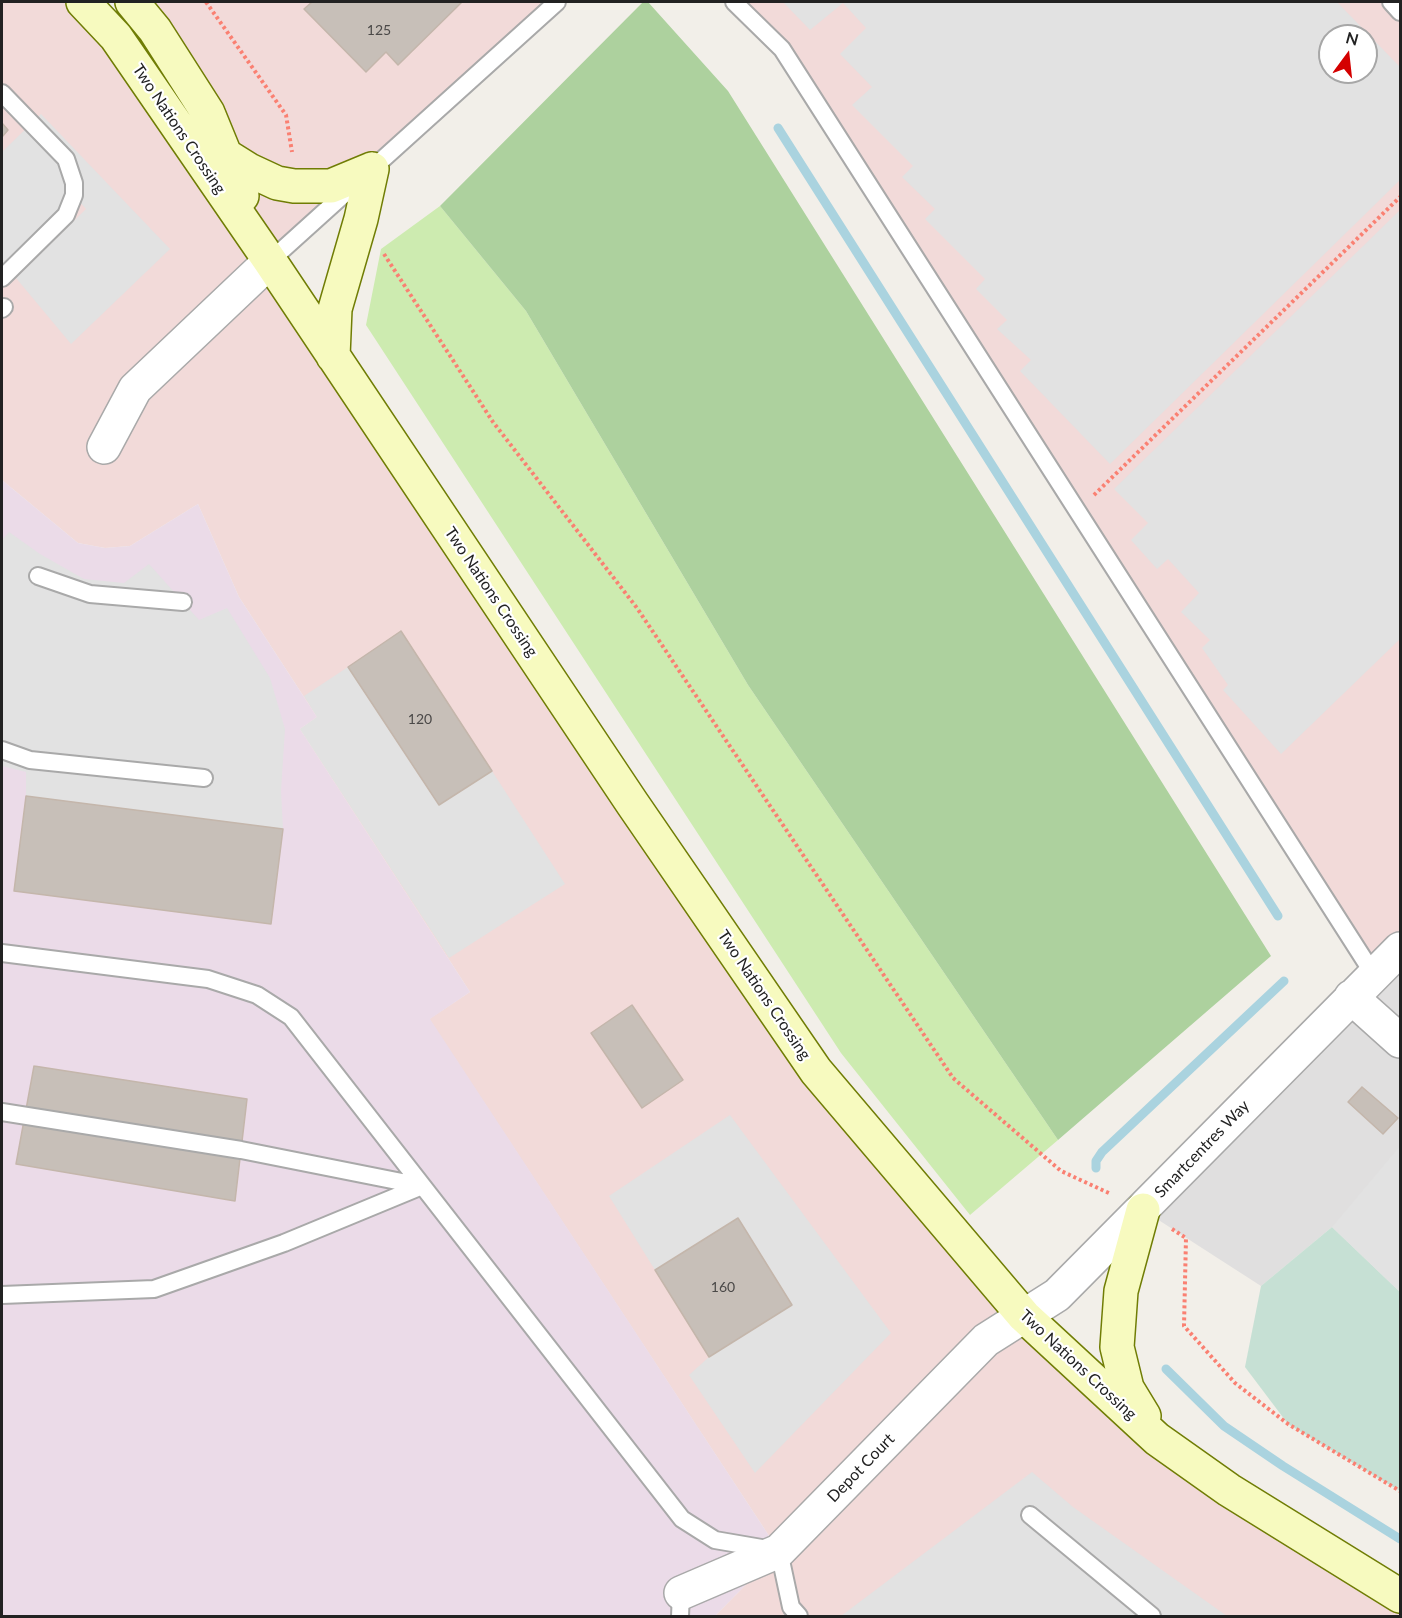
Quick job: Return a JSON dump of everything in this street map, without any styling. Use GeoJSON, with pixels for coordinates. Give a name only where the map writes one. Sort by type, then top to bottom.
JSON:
{"type":"FeatureCollection","features":[{"type":"Feature","properties":{"kind":"main road","name":"Two Nations Crossing"},"geometry":{"type":"LineString","coordinates":[[83,2],[116,37],[270,261],[632,803],[816,1071],[1024,1316],[1157,1438],[1229,1490],[1401,1596]]}},
{"type":"Feature","properties":{"kind":"main road","name":"Two Nations Crossing"},"geometry":{"type":"LineString","coordinates":[[132,2],[155,30],[208,113],[270,261]]}},
{"type":"Feature","properties":{"kind":"main road"},"geometry":{"type":"LineString","coordinates":[[225,155],[258,175],[294,186],[331,186],[372,169]]}},
{"type":"Feature","properties":{"kind":"main road"},"geometry":{"type":"LineString","coordinates":[[333,356],[335,309],[361,219],[372,169]]}},
{"type":"Feature","properties":{"kind":"main road"},"geometry":{"type":"LineString","coordinates":[[1143,1210],[1120,1291],[1117,1347],[1126,1388],[1157,1438]]}},
{"type":"Feature","properties":{"kind":"street"},"geometry":{"type":"LineString","coordinates":[[104,447],[135,389],[270,261]]}},
{"type":"Feature","properties":{"kind":"street"},"geometry":{"type":"LineString","coordinates":[[1401,949],[1362,986],[1401,1041]]}},
{"type":"Feature","properties":{"kind":"street","name":"Smartcentres Way"},"geometry":{"type":"LineString","coordinates":[[1024,1316],[1057,1294],[1143,1210],[1362,986]]}},
{"type":"Feature","properties":{"kind":"street","name":"Depot Court"},"geometry":{"type":"LineString","coordinates":[[680,1605],[779,1551],[986,1340],[1024,1316]]}},
{"type":"Feature","properties":{"kind":"lane"},"geometry":{"type":"LineString","coordinates":[[270,261],[557,2]]}},
{"type":"Feature","properties":{"kind":"lane"},"geometry":{"type":"LineString","coordinates":[[735,2],[782,49],[1078,510],[1362,986]]}},
{"type":"Feature","properties":{"kind":"lane"},"geometry":{"type":"LineString","coordinates":[[1391,2],[1401,12]]}},
{"type":"Feature","properties":{"kind":"lane"},"geometry":{"type":"LineString","coordinates":[[2,93],[66,159],[74,183],[74,195],[66,215],[2,278]]}},
{"type":"Feature","properties":{"kind":"lane"},"geometry":{"type":"LineString","coordinates":[[38,576],[90,594],[183,602]]}},
{"type":"Feature","properties":{"kind":"lane"},"geometry":{"type":"LineString","coordinates":[[2,750],[30,760],[204,778]]}},
{"type":"Feature","properties":{"kind":"lane"},"geometry":{"type":"LineString","coordinates":[[2,953],[208,979],[257,995],[291,1017],[682,1519],[715,1540],[779,1551],[792,1607],[799,1617]]}},
{"type":"Feature","properties":{"kind":"lane"},"geometry":{"type":"LineString","coordinates":[[2,1112],[242,1150],[422,1186]]}},
{"type":"Feature","properties":{"kind":"lane"},"geometry":{"type":"LineString","coordinates":[[2,1296],[154,1289],[284,1243],[422,1186]]}},
{"type":"Feature","properties":{"kind":"lane"},"geometry":{"type":"LineString","coordinates":[[1029,1515],[1152,1617]]}},
{"type":"Feature","properties":{"kind":"path"},"geometry":{"type":"LineString","coordinates":[[206,2],[286,114],[292,156]]}},
{"type":"Feature","properties":{"kind":"path"},"geometry":{"type":"LineString","coordinates":[[1078,510],[1401,197]]}},
{"type":"Feature","properties":{"kind":"path"},"geometry":{"type":"LineString","coordinates":[[361,219],[493,422],[637,608],[953,1078],[1061,1171],[1143,1210],[1186,1238],[1184,1326],[1235,1383],[1288,1424],[1401,1491]]}},
{"type":"Feature","properties":{"kind":"shaded area"},"geometry":{"type":"Polygon","coordinates":[[[2,2],[83,2],[268,257],[132,2],[557,2],[270,261],[816,1071],[1157,1439],[1400,1596],[1400,1616],[715,1616],[779,1551],[429,1019],[470,992],[300,729],[317,717],[239,597],[198,504],[130,546],[105,548],[78,543],[2,480],[2,2]]]}},
{"type":"Feature","properties":{"kind":"shaded area"},"geometry":{"type":"Polygon","coordinates":[[[735,2],[1400,2],[1400,949],[1374,975],[782,49],[735,2]]]}},
{"type":"Feature","properties":{"kind":"shaded area"},"geometry":{"type":"Polygon","coordinates":[[[783,2],[1337,2],[1358,24],[1318,24],[1318,84],[1378,84],[1378,44],[1400,67],[1400,180],[1110,464],[1020,371],[1031,360],[997,329],[1007,320],[976,289],[985,279],[925,219],[935,209],[902,177],[913,166],[852,105],[872,87],[840,54],[866,28],[843,3],[810,30],[783,2]]]}},
{"type":"Feature","properties":{"kind":"shaded area"},"geometry":{"type":"Polygon","coordinates":[[[41,114],[170,249],[71,344],[16,278],[86,209],[74,196],[2,265],[2,152],[41,114]]]}},
{"type":"Feature","properties":{"kind":"shaded area"},"geometry":{"type":"Polygon","coordinates":[[[1400,210],[1400,639],[1281,754],[1223,690],[1228,685],[1202,648],[1210,640],[1181,612],[1199,593],[1168,559],[1157,569],[1131,540],[1148,523],[1114,489],[1400,210]]]}},
{"type":"Feature","properties":{"kind":"shaded area"},"geometry":{"type":"Polygon","coordinates":[[[2,480],[78,543],[105,548],[130,546],[198,504],[239,597],[317,717],[300,729],[470,992],[430,1019],[779,1551],[715,1616],[2,1616],[2,480]]]}},
{"type":"Feature","properties":{"kind":"shaded area"},"geometry":{"type":"Polygon","coordinates":[[[9,532],[40,554],[84,579],[124,583],[149,564],[199,620],[227,608],[270,678],[285,729],[281,791],[283,829],[26,796],[26,772],[2,766],[2,540],[9,532]]]}},
{"type":"Feature","properties":{"kind":"shaded area"},"geometry":{"type":"Polygon","coordinates":[[[348,667],[439,805],[492,771],[565,884],[449,958],[300,729],[317,717],[304,696],[348,667]]]}},
{"type":"Feature","properties":{"kind":"shaded area"},"geometry":{"type":"Polygon","coordinates":[[[1400,949],[1400,1292],[1332,1227],[1261,1286],[1143,1210],[1400,949]]]}},
{"type":"Feature","properties":{"kind":"shaded area"},"geometry":{"type":"Polygon","coordinates":[[[730,1115],[891,1333],[755,1473],[689,1375],[709,1357],[792,1304],[738,1219],[655,1270],[609,1196],[730,1115]]]}},
{"type":"Feature","properties":{"kind":"shaded area"},"geometry":{"type":"Polygon","coordinates":[[[1400,1146],[1400,1292],[1332,1227],[1400,1146]]]}},
{"type":"Feature","properties":{"kind":"shaded area"},"geometry":{"type":"Polygon","coordinates":[[[1032,1472],[1073,1507],[1227,1616],[841,1616],[1032,1472]]]}},
{"type":"Feature","properties":{"kind":"green space"},"geometry":{"type":"Polygon","coordinates":[[[643,2],[648,2],[728,91],[1271,956],[1058,1140],[748,685],[526,311],[440,206],[643,2]]]}},
{"type":"Feature","properties":{"kind":"green space"},"geometry":{"type":"Polygon","coordinates":[[[440,206],[526,311],[748,685],[1058,1140],[970,1215],[841,1053],[366,325],[381,249],[440,206]]]}},
{"type":"Feature","properties":{"kind":"green space"},"geometry":{"type":"Polygon","coordinates":[[[1332,1227],[1400,1292],[1400,1491],[1288,1424],[1245,1367],[1261,1286],[1332,1227]]]}},
{"type":"Feature","properties":{"kind":"building"},"geometry":{"type":"Polygon","coordinates":[[[312,2],[462,2],[398,65],[386,52],[366,72],[304,9],[312,2]]]}},
{"type":"Feature","properties":{"kind":"building"},"geometry":{"type":"Polygon","coordinates":[[[2,123],[8,130],[2,137],[2,123]]]}},
{"type":"Feature","properties":{"kind":"building"},"geometry":{"type":"Polygon","coordinates":[[[401,631],[492,771],[439,805],[348,667],[401,631]]]}},
{"type":"Feature","properties":{"kind":"building"},"geometry":{"type":"Polygon","coordinates":[[[26,796],[283,829],[271,924],[14,891],[26,796]]]}},
{"type":"Feature","properties":{"kind":"building"},"geometry":{"type":"Polygon","coordinates":[[[632,1005],[683,1080],[642,1108],[591,1033],[632,1005]]]}},
{"type":"Feature","properties":{"kind":"building"},"geometry":{"type":"Polygon","coordinates":[[[34,1066],[247,1099],[235,1201],[16,1164],[34,1066]]]}},
{"type":"Feature","properties":{"kind":"building"},"geometry":{"type":"Polygon","coordinates":[[[1362,1087],[1398,1118],[1383,1134],[1348,1102],[1362,1087]]]}},
{"type":"Feature","properties":{"kind":"building"},"geometry":{"type":"Polygon","coordinates":[[[738,1218],[792,1305],[709,1357],[655,1270],[738,1218]]]}},
{"type":"Feature","properties":{"kind":"waterway"},"geometry":{"type":"LineString","coordinates":[[778,128],[1278,916]]}},
{"type":"Feature","properties":{"kind":"waterway"},"geometry":{"type":"LineString","coordinates":[[1096,1168],[1096,1161],[1102,1152],[1284,981]]}},
{"type":"Feature","properties":{"kind":"waterway"},"geometry":{"type":"LineString","coordinates":[[1166,1369],[1224,1426],[1400,1539]]}}]}
